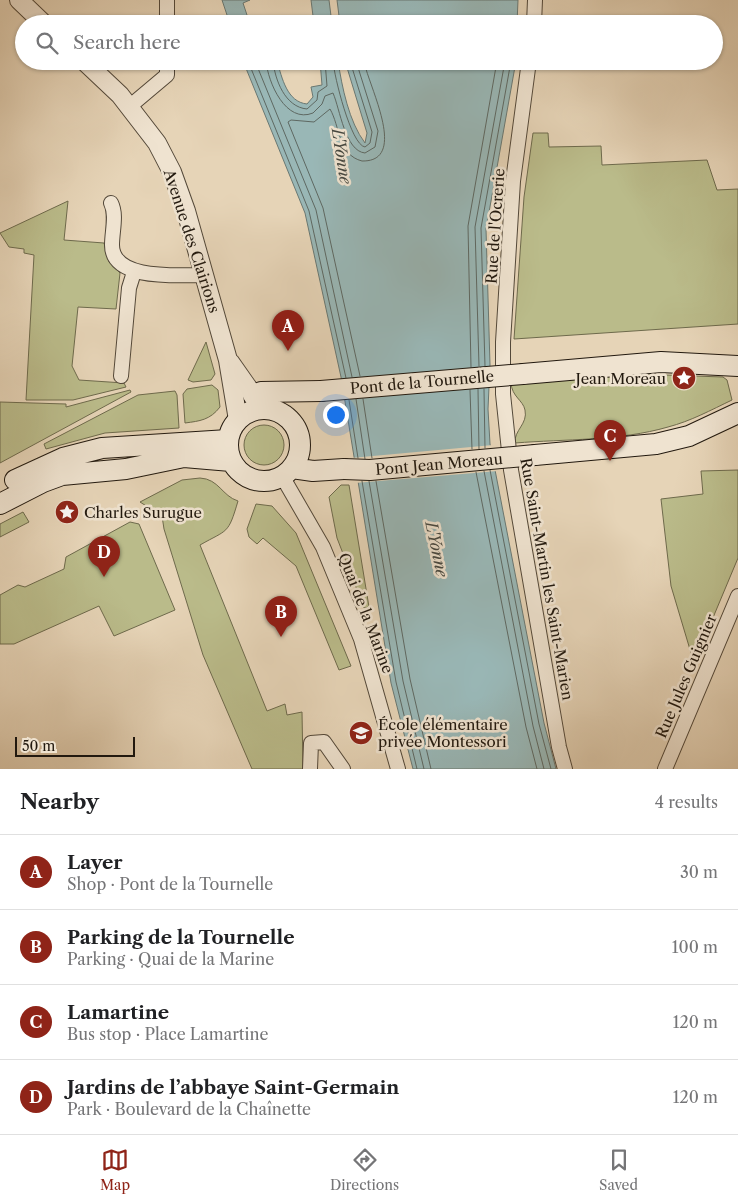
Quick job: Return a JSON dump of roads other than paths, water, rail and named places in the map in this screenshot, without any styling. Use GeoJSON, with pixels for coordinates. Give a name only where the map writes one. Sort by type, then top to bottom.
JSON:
{"type":"FeatureCollection","features":[{"type":"Feature","properties":{"kind":"main road","name":"Pont de la Tournelle"},"geometry":{"type":"LineString","coordinates":[[258,402],[261,392],[314,392],[661,362],[738,366]]}},
{"type":"Feature","properties":{"kind":"main road"},"geometry":{"type":"LineString","coordinates":[[283,414],[295,399],[314,392]]}},
{"type":"Feature","properties":{"kind":"main road"},"geometry":{"type":"LineString","coordinates":[[258,402],[283,414],[294,425],[300,439],[297,459],[287,472],[267,481],[252,479],[240,472],[231,461],[228,440],[238,420],[258,402]]}},
{"type":"Feature","properties":{"kind":"main road","name":"Pont Jean Moreau"},"geometry":{"type":"LineString","coordinates":[[287,472],[344,469],[370,470],[656,444],[689,436],[738,413]]}},
{"type":"Feature","properties":{"kind":"main road"},"geometry":{"type":"LineString","coordinates":[[0,488],[64,458],[102,448],[228,440]]}},
{"type":"Feature","properties":{"kind":"main road"},"geometry":{"type":"LineString","coordinates":[[0,504],[43,482],[62,475],[126,469],[184,457],[231,461]]}},
{"type":"Feature","properties":{"kind":"street"},"geometry":{"type":"LineString","coordinates":[[19,0],[35,15]]}},
{"type":"Feature","properties":{"kind":"street"},"geometry":{"type":"LineString","coordinates":[[167,0],[167,15]]}},
{"type":"Feature","properties":{"kind":"street"},"geometry":{"type":"LineString","coordinates":[[534,15],[535,0]]}},
{"type":"Feature","properties":{"kind":"street","name":"Avenue des Clairions"},"geometry":{"type":"LineString","coordinates":[[93,70],[129,107],[157,143],[172,172],[228,360],[238,420]]}},
{"type":"Feature","properties":{"kind":"street"},"geometry":{"type":"LineString","coordinates":[[129,107],[167,75],[167,70]]}},
{"type":"Feature","properties":{"kind":"street","name":"Rue de l'Ocrerie"},"geometry":{"type":"LineString","coordinates":[[503,394],[503,342],[514,182],[528,70]]}},
{"type":"Feature","properties":{"kind":"street"},"geometry":{"type":"LineString","coordinates":[[111,203],[114,209],[112,246],[114,256],[122,267],[134,272],[204,275]]}},
{"type":"Feature","properties":{"kind":"street"},"geometry":{"type":"LineString","coordinates":[[121,376],[128,288],[134,272]]}},
{"type":"Feature","properties":{"kind":"street","name":"Avenue des Clairions"},"geometry":{"type":"LineString","coordinates":[[228,360],[258,402]]}},
{"type":"Feature","properties":{"kind":"street","name":"Rue Saint-Martin les Saint-Marien"},"geometry":{"type":"LineString","coordinates":[[503,394],[511,470],[557,737],[565,769]]}},
{"type":"Feature","properties":{"kind":"street","name":"Quai de la Marine"},"geometry":{"type":"LineString","coordinates":[[287,472],[323,547],[361,639],[398,769]]}},
{"type":"Feature","properties":{"kind":"street","name":"Rue Jules Guignier"},"geometry":{"type":"LineString","coordinates":[[665,769],[738,596]]}},
{"type":"Feature","properties":{"kind":"street"},"geometry":{"type":"LineString","coordinates":[[310,769],[311,743],[324,742],[343,769]]}},
{"type":"Feature","properties":{"kind":"water"},"geometry":{"type":"Polygon","coordinates":[[[222,0],[250,0],[243,3],[247,15],[227,15],[222,0]]]}},
{"type":"Feature","properties":{"kind":"water"},"geometry":{"type":"Polygon","coordinates":[[[311,0],[329,0],[331,15],[313,15],[311,0]]]}},
{"type":"Feature","properties":{"kind":"water"},"geometry":{"type":"Polygon","coordinates":[[[337,0],[518,0],[517,15],[339,15],[337,0]]]}},
{"type":"Feature","properties":{"kind":"water","name":"L'Yonne"},"geometry":{"type":"Polygon","coordinates":[[[247,70],[280,70],[283,82],[290,94],[300,102],[307,104],[313,97],[311,87],[322,85],[321,70],[340,70],[350,115],[359,135],[365,143],[367,133],[348,70],[514,70],[486,229],[490,444],[544,723],[556,769],[413,769],[391,683],[341,377],[305,213],[247,70]]]}},
{"type":"Feature","properties":{"kind":"place","name":"Layer"},"geometry":{"type":"Point","coordinates":[288,351]}},
{"type":"Feature","properties":{"kind":"place","name":"Jean Moreau"},"geometry":{"type":"Point","coordinates":[684,378]}},
{"type":"Feature","properties":{"kind":"place","name":"Lamartine"},"geometry":{"type":"Point","coordinates":[610,461]}},
{"type":"Feature","properties":{"kind":"place","name":"Charles Surugue"},"geometry":{"type":"Point","coordinates":[67,512]}},
{"type":"Feature","properties":{"kind":"place","name":"Jardins de l’abbaye Saint-Germain"},"geometry":{"type":"Point","coordinates":[104,577]}},
{"type":"Feature","properties":{"kind":"place","name":"Parking de la Tournelle"},"geometry":{"type":"Point","coordinates":[281,637]}},
{"type":"Feature","properties":{"kind":"place","name":"École élémentaire privée Montessori"},"geometry":{"type":"Point","coordinates":[361,733]}}]}
